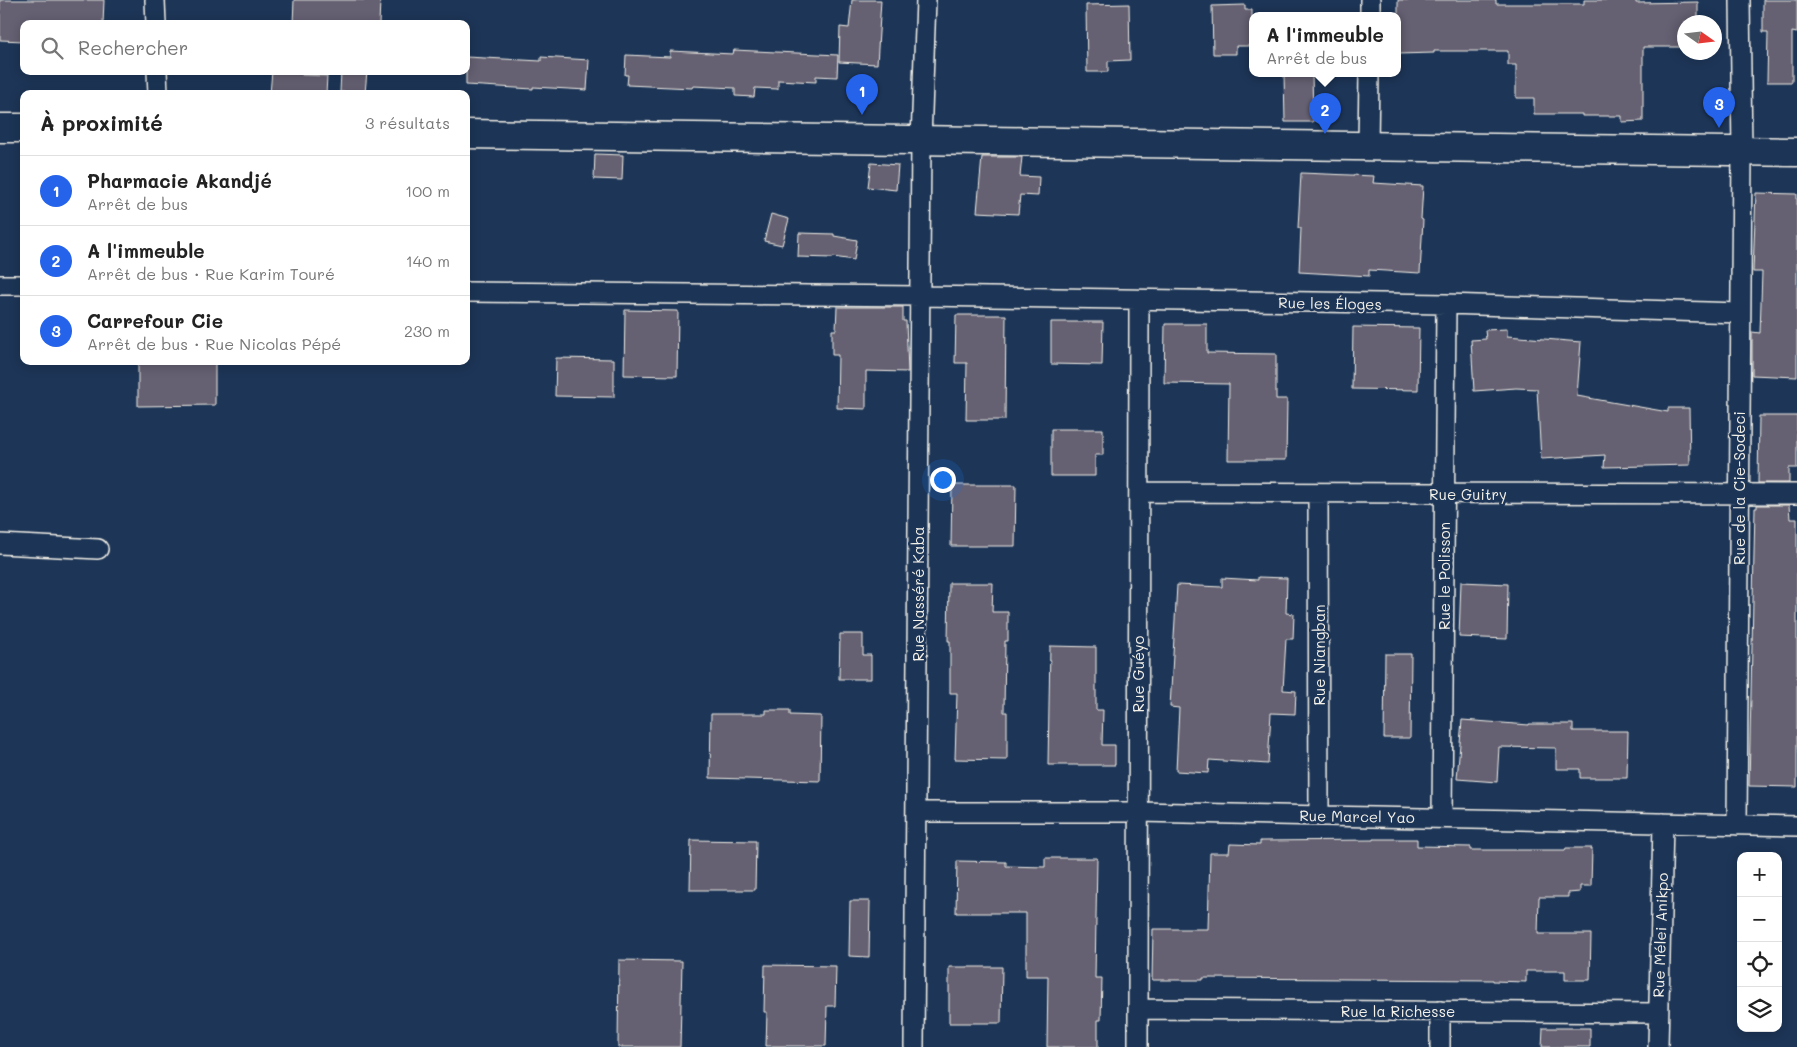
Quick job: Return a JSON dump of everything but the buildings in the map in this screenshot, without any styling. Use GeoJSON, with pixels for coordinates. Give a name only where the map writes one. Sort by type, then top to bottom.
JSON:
{"type":"FeatureCollection","features":[{"type":"Feature","properties":{"kind":"street"},"geometry":{"type":"LineString","coordinates":[[155,0],[156,20]]}},
{"type":"Feature","properties":{"kind":"street","name":"Rue Nasséré Kaba"},"geometry":{"type":"LineString","coordinates":[[914,1047],[921,140],[926,0]]}},
{"type":"Feature","properties":{"kind":"street","name":"Rue de la Cie-Sodeci"},"geometry":{"type":"LineString","coordinates":[[1737,825],[1742,151],[1740,0]]}},
{"type":"Feature","properties":{"kind":"street"},"geometry":{"type":"LineString","coordinates":[[157,75],[158,90]]}},
{"type":"Feature","properties":{"kind":"street"},"geometry":{"type":"LineString","coordinates":[[1368,146],[1369,77]]}},
{"type":"Feature","properties":{"kind":"street"},"geometry":{"type":"LineString","coordinates":[[0,128],[20,128]]}},
{"type":"Feature","properties":{"kind":"street"},"geometry":{"type":"LineString","coordinates":[[470,134],[1797,152]]}},
{"type":"Feature","properties":{"kind":"street"},"geometry":{"type":"LineString","coordinates":[[0,285],[20,285]]}},
{"type":"Feature","properties":{"kind":"street","name":"Rue les Éloges"},"geometry":{"type":"LineString","coordinates":[[470,292],[920,296],[1446,304],[1740,313]]}},
{"type":"Feature","properties":{"kind":"street","name":"Rue Guéyo"},"geometry":{"type":"LineString","coordinates":[[1138,1047],[1139,300]]}},
{"type":"Feature","properties":{"kind":"street","name":"Rue le Polisson"},"geometry":{"type":"LineString","coordinates":[[1442,818],[1446,304]]}},
{"type":"Feature","properties":{"kind":"street","name":"Rue Guitry"},"geometry":{"type":"LineString","coordinates":[[1140,492],[1797,494]]}},
{"type":"Feature","properties":{"kind":"street","name":"Rue Niangban"},"geometry":{"type":"LineString","coordinates":[[1318,494],[1319,816]]}},
{"type":"Feature","properties":{"kind":"street"},"geometry":{"type":"LineString","coordinates":[[0,544],[98,549]]}},
{"type":"Feature","properties":{"kind":"street","name":"Rue Marcel Yao"},"geometry":{"type":"LineString","coordinates":[[916,812],[1138,812],[1797,826]]}},
{"type":"Feature","properties":{"kind":"street","name":"Rue Mélei Anikpo"},"geometry":{"type":"LineString","coordinates":[[1658,1047],[1663,823]]}},
{"type":"Feature","properties":{"kind":"street","name":"Rue la Richesse"},"geometry":{"type":"LineString","coordinates":[[1139,1009],[1658,1013]]}},
{"type":"Feature","properties":{"kind":"street"},"geometry":{"type":"LineString","coordinates":[[1440,1011],[1440,1047]]}},
{"type":"Feature","properties":{"kind":"place","name":"Pharmacie Akandjé"},"geometry":{"type":"Point","coordinates":[862,115]}},
{"type":"Feature","properties":{"kind":"place","name":"Carrefour Cie"},"geometry":{"type":"Point","coordinates":[1719,128]}},
{"type":"Feature","properties":{"kind":"place","name":"A l'immeuble"},"geometry":{"type":"Point","coordinates":[1325,134]}}]}
